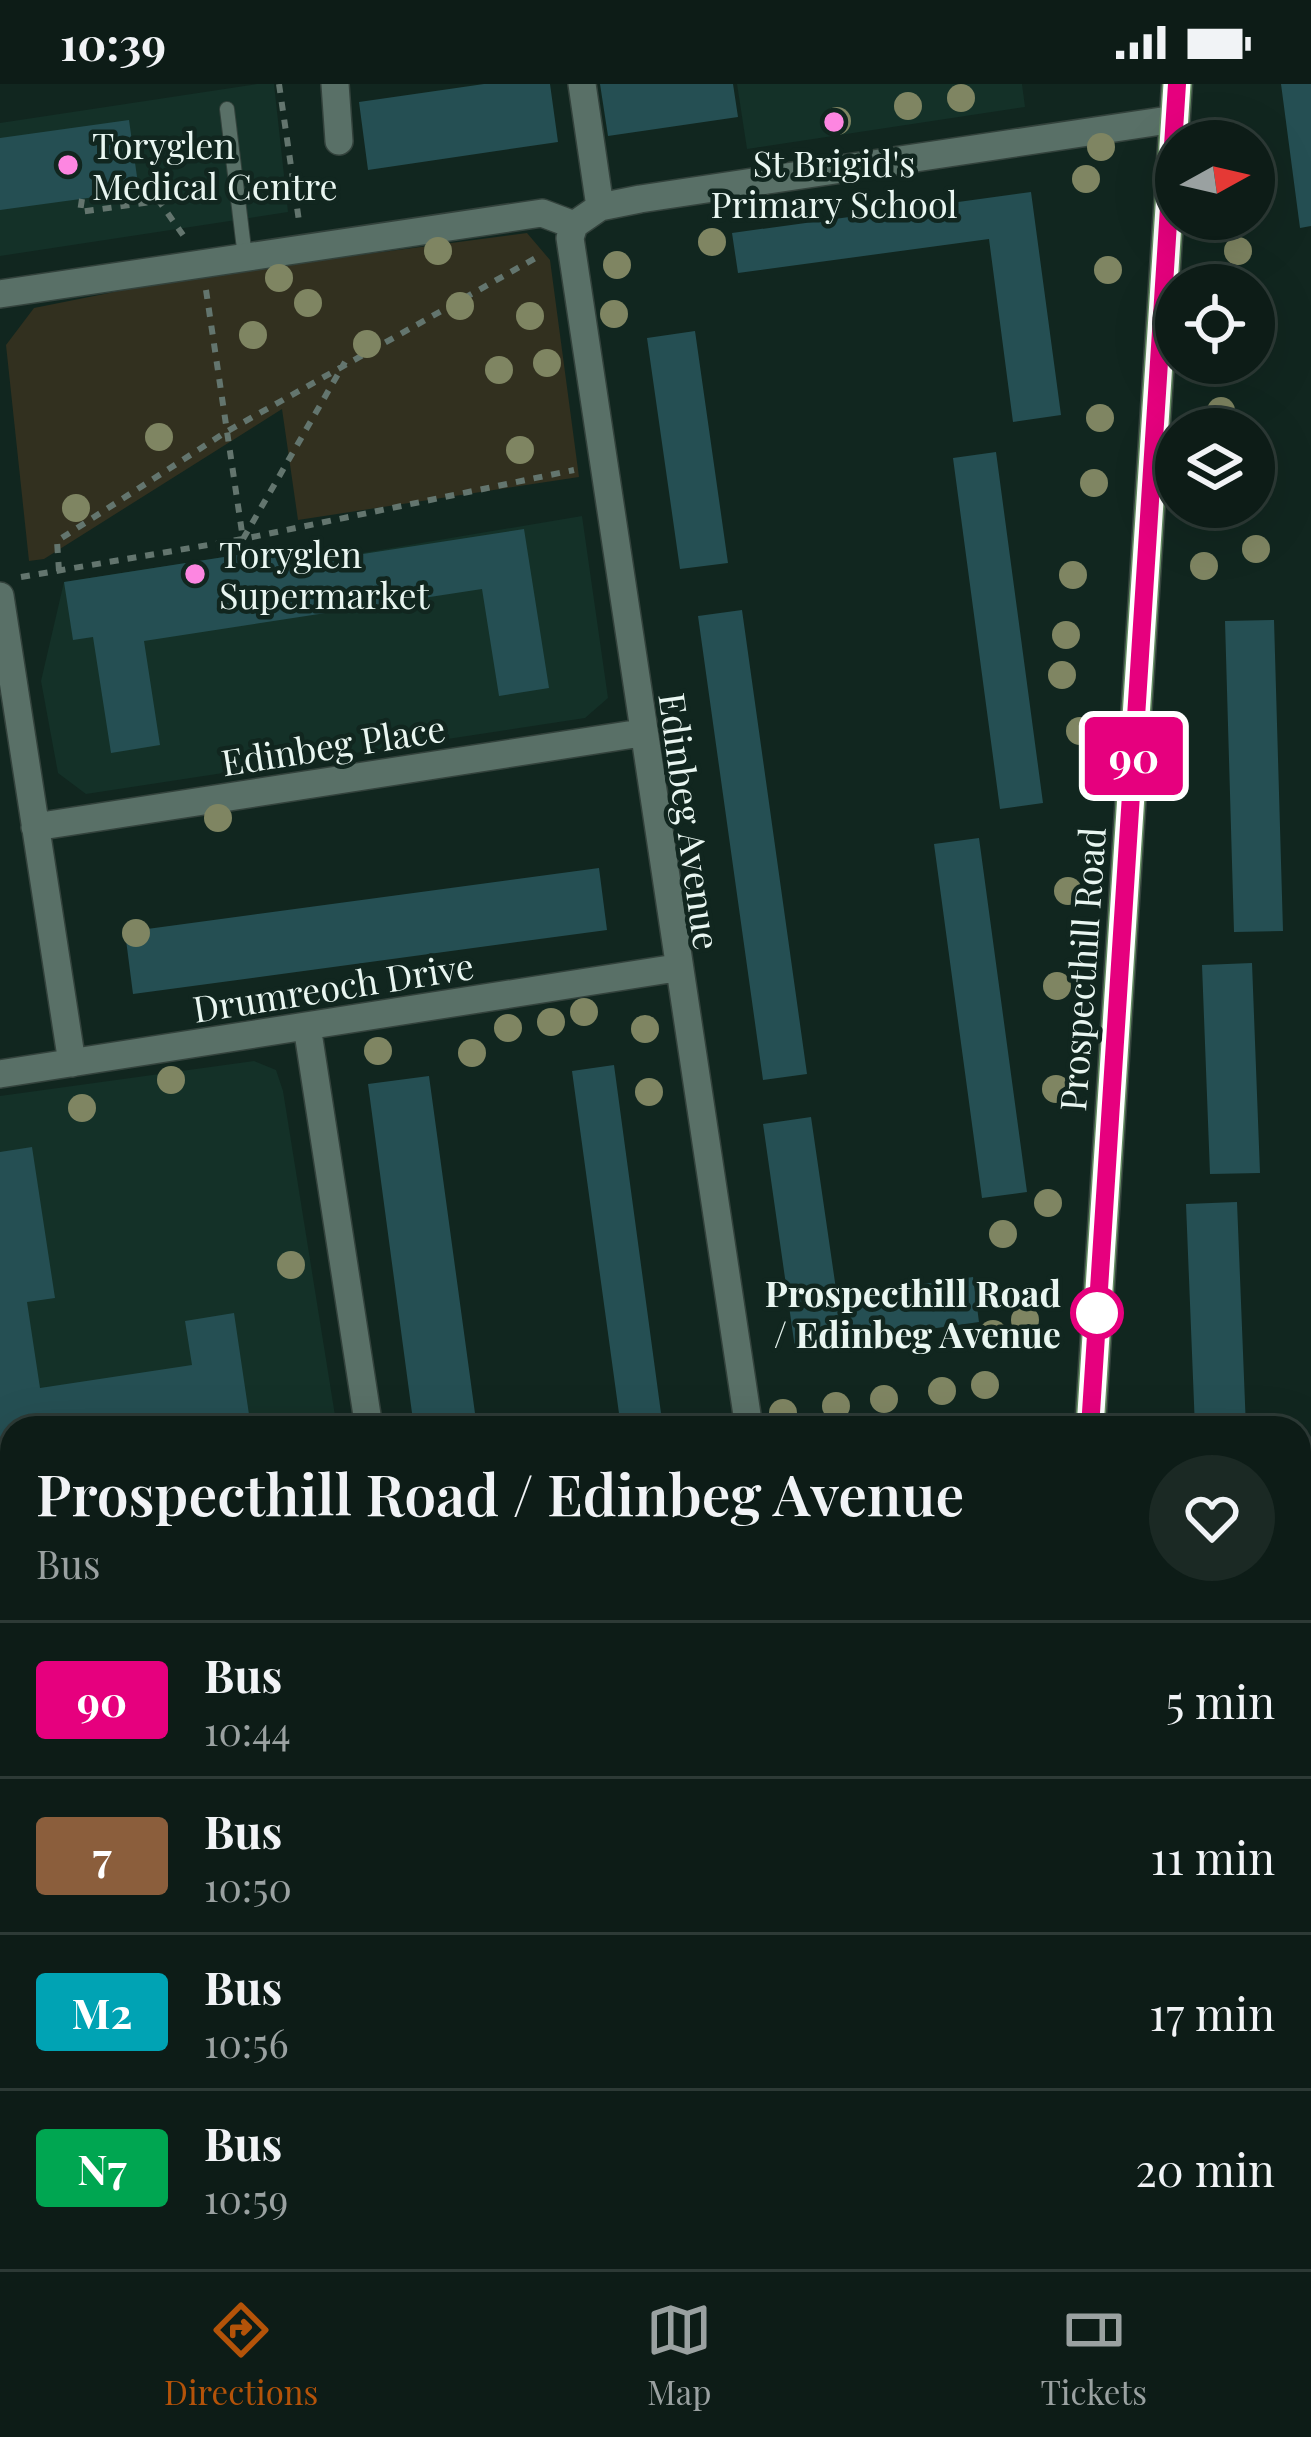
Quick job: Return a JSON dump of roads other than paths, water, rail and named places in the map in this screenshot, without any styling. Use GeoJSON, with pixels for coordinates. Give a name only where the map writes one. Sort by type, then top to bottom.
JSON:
{"type":"FeatureCollection","features":[{"type":"Feature","properties":{"kind":"main road","name":"Prospecthill Road"},"geometry":{"type":"LineString","coordinates":[[1091,1416],[1177,84]]}},
{"type":"Feature","properties":{"kind":"street"},"geometry":{"type":"LineString","coordinates":[[334,84],[340,141]]}},
{"type":"Feature","properties":{"kind":"street"},"geometry":{"type":"LineString","coordinates":[[582,84],[600,207]]}},
{"type":"Feature","properties":{"kind":"street"},"geometry":{"type":"LineString","coordinates":[[0,294],[542,213],[572,231],[600,207],[1175,119]]}},
{"type":"Feature","properties":{"kind":"street","name":"Edinbeg Avenue"},"geometry":{"type":"LineString","coordinates":[[572,231],[641,733],[747,1416]]}},
{"type":"Feature","properties":{"kind":"street"},"geometry":{"type":"LineString","coordinates":[[8,587],[35,827],[72,1063]]}},
{"type":"Feature","properties":{"kind":"street","name":"Edinbeg Place"},"geometry":{"type":"LineString","coordinates":[[35,827],[641,733]]}},
{"type":"Feature","properties":{"kind":"street","name":"Drumreoch Drive"},"geometry":{"type":"LineString","coordinates":[[0,1074],[676,968]]}},
{"type":"Feature","properties":{"kind":"street"},"geometry":{"type":"LineString","coordinates":[[308,1026],[367,1416]]}},
{"type":"Feature","properties":{"kind":"lane"},"geometry":{"type":"LineString","coordinates":[[227,109],[245,257]]}},
{"type":"Feature","properties":{"kind":"place","name":"St Brigid's Primary School"},"geometry":{"type":"Point","coordinates":[834,122]}},
{"type":"Feature","properties":{"kind":"place","name":"Toryglen Medical Centre"},"geometry":{"type":"Point","coordinates":[68,165]}},
{"type":"Feature","properties":{"kind":"place","name":"Toryglen Supermarket"},"geometry":{"type":"Point","coordinates":[195,574]}},
{"type":"Feature","properties":{"kind":"place","name":"Prospecthill Road / Edinbeg Avenue"},"geometry":{"type":"Point","coordinates":[1097,1313]}}]}
